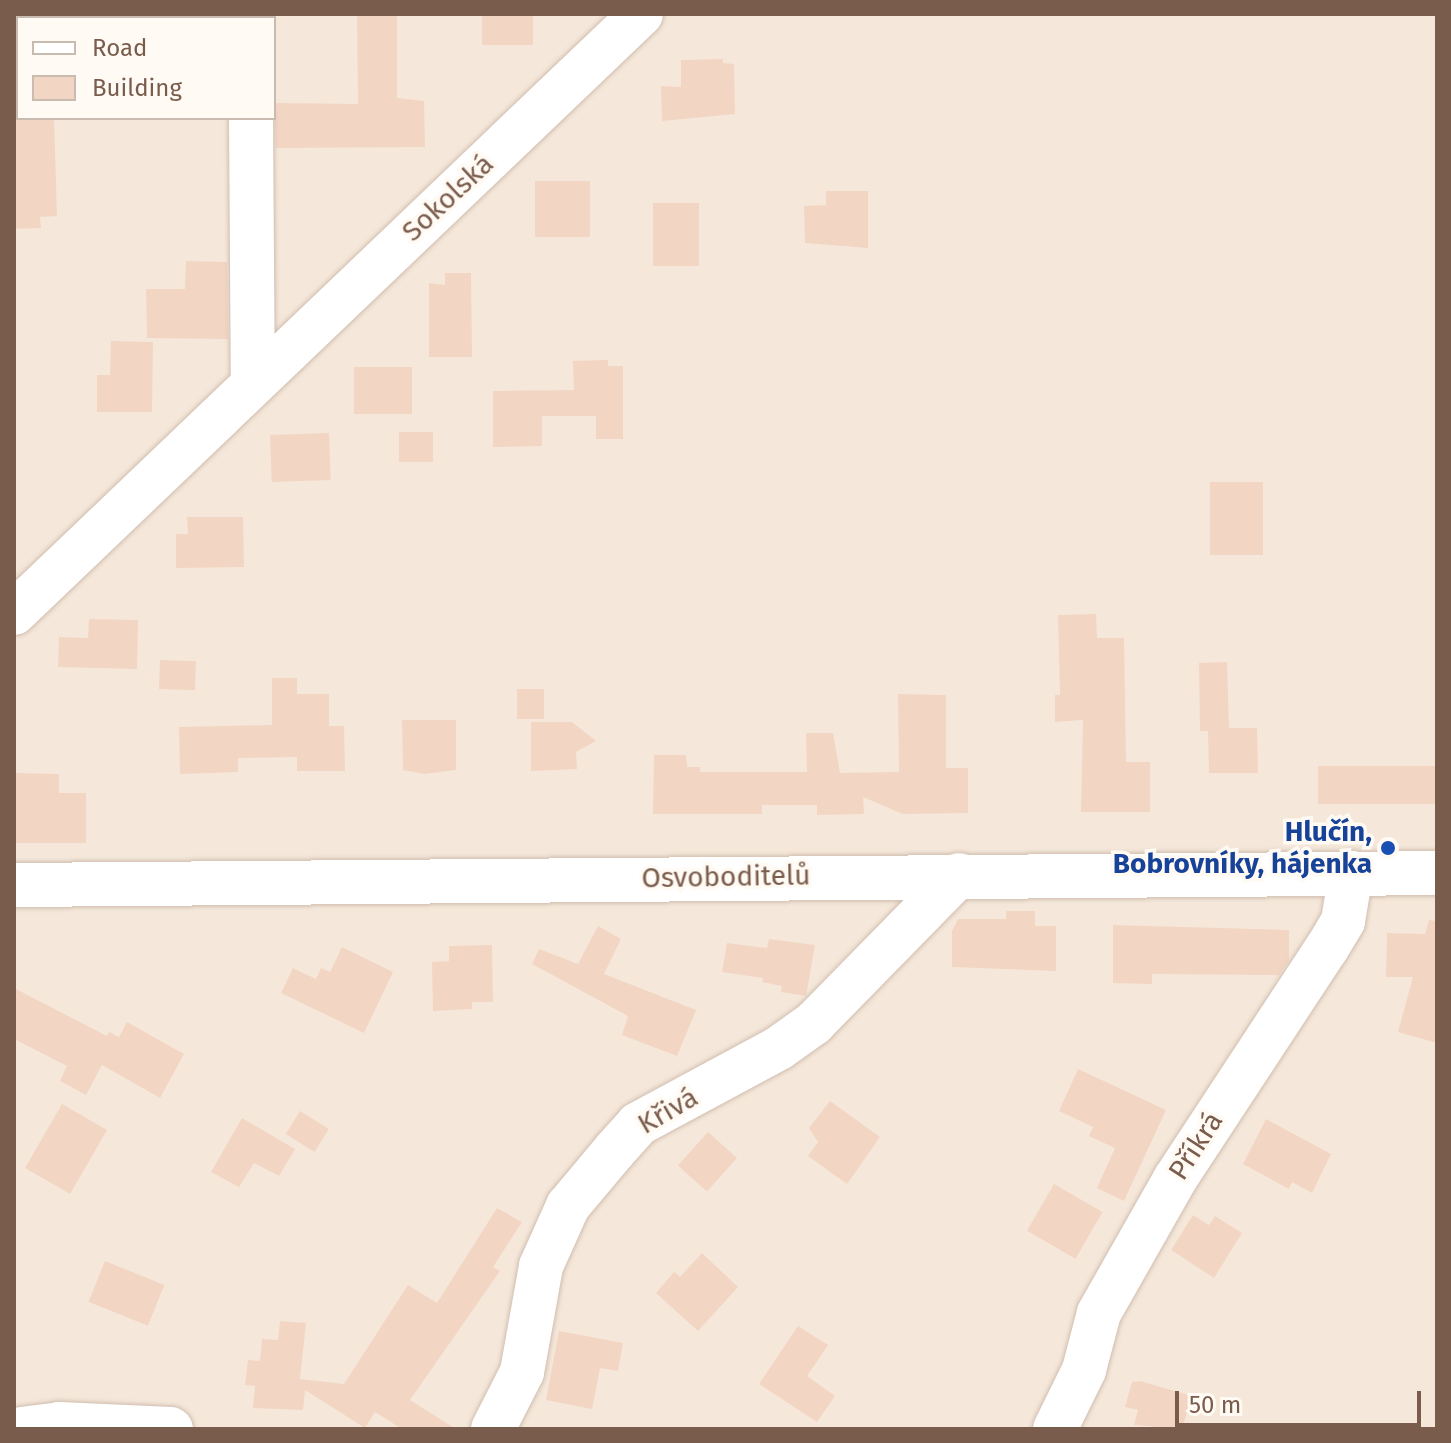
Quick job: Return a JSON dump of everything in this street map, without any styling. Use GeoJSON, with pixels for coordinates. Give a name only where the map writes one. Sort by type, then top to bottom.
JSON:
{"type":"FeatureCollection","features":[{"type":"Feature","properties":{"kind":"street","name":"Sokolská"},"geometry":{"type":"LineString","coordinates":[[14,613],[253,379],[641,14]]}},
{"type":"Feature","properties":{"kind":"street"},"geometry":{"type":"LineString","coordinates":[[251,120],[253,379]]}},
{"type":"Feature","properties":{"kind":"street","name":"Příkrá"},"geometry":{"type":"LineString","coordinates":[[1055,1429],[1084,1370],[1099,1313],[1175,1179],[1343,921],[1351,873]]}},
{"type":"Feature","properties":{"kind":"street","name":"Osvoboditelů"},"geometry":{"type":"LineString","coordinates":[[14,885],[1437,873]]}},
{"type":"Feature","properties":{"kind":"street","name":"Křivá"},"geometry":{"type":"LineString","coordinates":[[493,1429],[522,1372],[541,1266],[568,1206],[614,1151],[638,1124],[779,1048],[814,1023],[959,875]]}},
{"type":"Feature","properties":{"kind":"street"},"geometry":{"type":"LineString","coordinates":[[21,1429],[59,1424],[171,1429]]}},
{"type":"Feature","properties":{"kind":"shaded area"},"geometry":{"type":"Polygon","coordinates":[[[14,14],[1437,14],[1437,1429],[14,1429],[14,14]]]}},
{"type":"Feature","properties":{"kind":"building"},"geometry":{"type":"Polygon","coordinates":[[[357,14],[397,14],[397,98],[424,101],[425,147],[276,148],[276,103],[358,104],[357,14]]]}},
{"type":"Feature","properties":{"kind":"building"},"geometry":{"type":"Polygon","coordinates":[[[482,14],[533,14],[533,45],[482,45],[482,14]]]}},
{"type":"Feature","properties":{"kind":"building"},"geometry":{"type":"Polygon","coordinates":[[[723,59],[723,63],[734,64],[735,114],[662,121],[661,86],[681,87],[681,60],[723,59]]]}},
{"type":"Feature","properties":{"kind":"building"},"geometry":{"type":"Polygon","coordinates":[[[14,118],[54,120],[57,216],[40,217],[41,228],[14,229],[14,118]]]}},
{"type":"Feature","properties":{"kind":"building"},"geometry":{"type":"Polygon","coordinates":[[[535,181],[590,181],[590,237],[535,237],[535,181]]]}},
{"type":"Feature","properties":{"kind":"building"},"geometry":{"type":"Polygon","coordinates":[[[826,191],[868,191],[868,248],[805,243],[804,206],[826,205],[826,191]]]}},
{"type":"Feature","properties":{"kind":"building"},"geometry":{"type":"Polygon","coordinates":[[[653,203],[699,203],[699,266],[653,266],[653,203]]]}},
{"type":"Feature","properties":{"kind":"building"},"geometry":{"type":"Polygon","coordinates":[[[186,261],[227,262],[228,339],[147,338],[146,289],[185,289],[186,261]]]}},
{"type":"Feature","properties":{"kind":"building"},"geometry":{"type":"Polygon","coordinates":[[[445,273],[471,273],[472,357],[429,357],[429,283],[445,285],[445,273]]]}},
{"type":"Feature","properties":{"kind":"building"},"geometry":{"type":"Polygon","coordinates":[[[111,341],[153,342],[152,412],[97,412],[97,375],[110,375],[111,341]]]}},
{"type":"Feature","properties":{"kind":"building"},"geometry":{"type":"Polygon","coordinates":[[[608,360],[608,366],[623,366],[623,439],[596,439],[596,416],[542,416],[542,446],[493,447],[493,391],[574,390],[573,361],[608,360]]]}},
{"type":"Feature","properties":{"kind":"building"},"geometry":{"type":"Polygon","coordinates":[[[354,367],[412,367],[412,414],[354,414],[354,367]]]}},
{"type":"Feature","properties":{"kind":"building"},"geometry":{"type":"Polygon","coordinates":[[[399,432],[433,432],[433,462],[399,462],[399,432]]]}},
{"type":"Feature","properties":{"kind":"building"},"geometry":{"type":"Polygon","coordinates":[[[329,433],[331,480],[272,482],[270,435],[329,433]]]}},
{"type":"Feature","properties":{"kind":"building"},"geometry":{"type":"Polygon","coordinates":[[[1210,482],[1263,482],[1263,555],[1210,555],[1210,482]]]}},
{"type":"Feature","properties":{"kind":"building"},"geometry":{"type":"Polygon","coordinates":[[[187,517],[243,517],[244,567],[176,568],[176,534],[188,534],[187,517]]]}},
{"type":"Feature","properties":{"kind":"building"},"geometry":{"type":"Polygon","coordinates":[[[1096,614],[1097,638],[1124,638],[1126,762],[1150,762],[1150,812],[1081,812],[1083,720],[1055,722],[1055,695],[1060,695],[1058,615],[1096,614]]]}},
{"type":"Feature","properties":{"kind":"building"},"geometry":{"type":"Polygon","coordinates":[[[89,619],[138,620],[137,669],[58,667],[59,637],[88,638],[89,619]]]}},
{"type":"Feature","properties":{"kind":"building"},"geometry":{"type":"Polygon","coordinates":[[[160,660],[196,661],[195,690],[159,689],[160,660]]]}},
{"type":"Feature","properties":{"kind":"building"},"geometry":{"type":"Polygon","coordinates":[[[1227,662],[1229,728],[1257,728],[1258,773],[1209,773],[1208,731],[1200,731],[1199,663],[1227,662]]]}},
{"type":"Feature","properties":{"kind":"building"},"geometry":{"type":"Polygon","coordinates":[[[272,678],[297,678],[297,694],[329,694],[329,726],[344,726],[345,771],[297,771],[297,757],[238,758],[238,772],[180,774],[179,727],[272,725],[272,678]]]}},
{"type":"Feature","properties":{"kind":"building"},"geometry":{"type":"Polygon","coordinates":[[[517,689],[544,689],[544,719],[517,719],[517,689]]]}},
{"type":"Feature","properties":{"kind":"building"},"geometry":{"type":"Polygon","coordinates":[[[898,694],[946,695],[946,768],[968,768],[968,813],[903,814],[863,797],[864,814],[817,815],[817,805],[762,805],[762,814],[653,814],[654,755],[686,755],[687,767],[700,767],[700,772],[807,772],[806,733],[833,733],[840,773],[899,772],[898,694]]]}},
{"type":"Feature","properties":{"kind":"building"},"geometry":{"type":"Polygon","coordinates":[[[402,720],[456,720],[456,770],[424,774],[403,770],[402,720]]]}},
{"type":"Feature","properties":{"kind":"building"},"geometry":{"type":"Polygon","coordinates":[[[531,722],[572,722],[596,741],[576,752],[577,769],[531,771],[531,722]]]}},
{"type":"Feature","properties":{"kind":"building"},"geometry":{"type":"Polygon","coordinates":[[[1318,766],[1437,766],[1437,804],[1318,804],[1318,766]]]}},
{"type":"Feature","properties":{"kind":"building"},"geometry":{"type":"Polygon","coordinates":[[[14,773],[59,774],[59,793],[86,793],[86,843],[14,843],[14,773]]]}},
{"type":"Feature","properties":{"kind":"building"},"geometry":{"type":"Polygon","coordinates":[[[1006,911],[1035,911],[1035,926],[1056,926],[1056,971],[952,967],[952,931],[958,919],[1006,919],[1006,911]]]}},
{"type":"Feature","properties":{"kind":"building"},"geometry":{"type":"Polygon","coordinates":[[[1429,920],[1437,921],[1437,1043],[1398,1032],[1413,977],[1386,977],[1387,933],[1425,934],[1429,920]]]}},
{"type":"Feature","properties":{"kind":"building"},"geometry":{"type":"Polygon","coordinates":[[[1113,925],[1289,930],[1289,960],[1279,975],[1152,974],[1152,984],[1113,983],[1113,925]]]}},
{"type":"Feature","properties":{"kind":"building"},"geometry":{"type":"Polygon","coordinates":[[[598,926],[621,939],[604,974],[696,1010],[677,1056],[622,1035],[628,1016],[532,964],[539,949],[578,964],[598,926]]]}},
{"type":"Feature","properties":{"kind":"building"},"geometry":{"type":"Polygon","coordinates":[[[769,939],[815,945],[806,996],[781,992],[782,986],[762,982],[763,978],[722,972],[727,943],[767,948],[769,939]]]}},
{"type":"Feature","properties":{"kind":"building"},"geometry":{"type":"Polygon","coordinates":[[[492,945],[493,1002],[472,1002],[472,1009],[433,1011],[432,962],[449,961],[449,946],[492,945]]]}},
{"type":"Feature","properties":{"kind":"building"},"geometry":{"type":"Polygon","coordinates":[[[342,947],[393,972],[364,1033],[281,993],[293,968],[316,979],[321,968],[330,972],[342,947]]]}},
{"type":"Feature","properties":{"kind":"building"},"geometry":{"type":"Polygon","coordinates":[[[14,988],[107,1036],[109,1032],[119,1037],[127,1022],[184,1054],[160,1098],[102,1065],[86,1095],[60,1081],[67,1066],[14,1039],[14,988]]]}},
{"type":"Feature","properties":{"kind":"building"},"geometry":{"type":"Polygon","coordinates":[[[1078,1069],[1166,1110],[1124,1201],[1097,1188],[1115,1148],[1089,1136],[1093,1127],[1059,1111],[1078,1069]]]}},
{"type":"Feature","properties":{"kind":"building"},"geometry":{"type":"Polygon","coordinates":[[[830,1101],[880,1137],[847,1184],[808,1156],[818,1142],[809,1128],[830,1101]]]}},
{"type":"Feature","properties":{"kind":"building"},"geometry":{"type":"Polygon","coordinates":[[[62,1104],[107,1130],[70,1194],[25,1168],[62,1104]]]}},
{"type":"Feature","properties":{"kind":"building"},"geometry":{"type":"Polygon","coordinates":[[[300,1111],[329,1129],[315,1152],[286,1134],[300,1111]]]}},
{"type":"Feature","properties":{"kind":"building"},"geometry":{"type":"Polygon","coordinates":[[[242,1118],[295,1149],[279,1176],[254,1163],[239,1187],[211,1172],[242,1118]]]}},
{"type":"Feature","properties":{"kind":"building"},"geometry":{"type":"Polygon","coordinates":[[[1266,1119],[1331,1154],[1312,1193],[1292,1182],[1289,1189],[1243,1164],[1266,1119]]]}},
{"type":"Feature","properties":{"kind":"building"},"geometry":{"type":"Polygon","coordinates":[[[708,1132],[737,1158],[707,1192],[678,1165],[708,1132]]]}},
{"type":"Feature","properties":{"kind":"building"},"geometry":{"type":"Polygon","coordinates":[[[1054,1184],[1102,1212],[1075,1259],[1027,1231],[1054,1184]]]}},
{"type":"Feature","properties":{"kind":"building"},"geometry":{"type":"Polygon","coordinates":[[[497,1208],[522,1222],[493,1267],[500,1271],[410,1400],[456,1429],[402,1429],[375,1412],[365,1428],[305,1390],[303,1410],[253,1408],[255,1386],[245,1385],[248,1360],[260,1361],[262,1339],[278,1340],[280,1321],[306,1323],[300,1379],[344,1384],[408,1285],[437,1303],[497,1208]]]}},
{"type":"Feature","properties":{"kind":"building"},"geometry":{"type":"Polygon","coordinates":[[[1193,1215],[1209,1225],[1215,1216],[1242,1233],[1214,1278],[1171,1250],[1193,1215]]]}},
{"type":"Feature","properties":{"kind":"building"},"geometry":{"type":"Polygon","coordinates":[[[702,1253],[738,1287],[698,1331],[656,1293],[674,1272],[680,1277],[702,1253]]]}},
{"type":"Feature","properties":{"kind":"building"},"geometry":{"type":"Polygon","coordinates":[[[105,1261],[164,1285],[148,1326],[89,1302],[105,1261]]]}},
{"type":"Feature","properties":{"kind":"building"},"geometry":{"type":"Polygon","coordinates":[[[798,1326],[828,1345],[807,1376],[835,1396],[817,1422],[759,1384],[798,1326]]]}},
{"type":"Feature","properties":{"kind":"building"},"geometry":{"type":"Polygon","coordinates":[[[559,1331],[623,1343],[618,1371],[600,1368],[592,1409],[546,1400],[559,1331]]]}},
{"type":"Feature","properties":{"kind":"building"},"geometry":{"type":"Polygon","coordinates":[[[1140,1381],[1192,1396],[1182,1429],[1134,1425],[1138,1410],[1125,1407],[1132,1382],[1140,1381]]]}},
{"type":"Feature","properties":{"kind":"place","name":"Hlučín, Bobrovníky, hájenka"},"geometry":{"type":"Point","coordinates":[1388,848]}}]}
